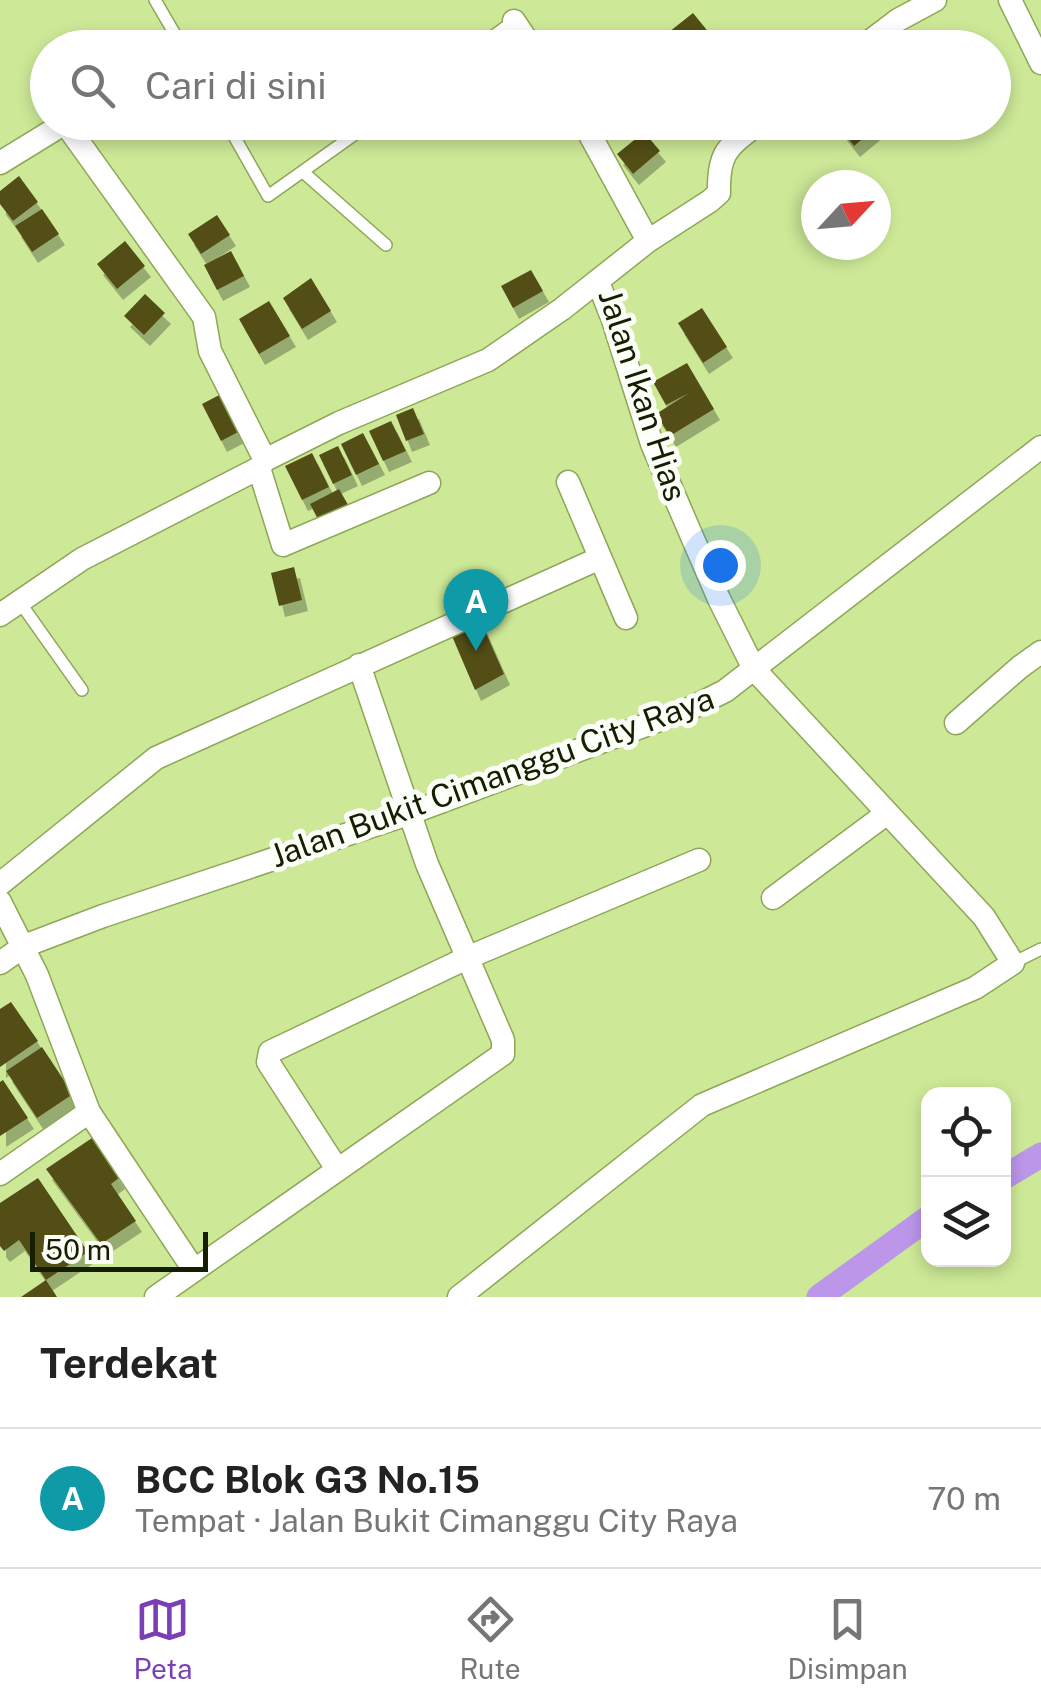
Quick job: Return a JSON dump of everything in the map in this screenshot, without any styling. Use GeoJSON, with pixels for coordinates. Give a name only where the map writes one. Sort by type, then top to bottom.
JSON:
{"type":"FeatureCollection","features":[{"type":"Feature","properties":{"kind":"street"},"geometry":{"type":"LineString","coordinates":[[884,0],[898,20]]}},
{"type":"Feature","properties":{"kind":"street"},"geometry":{"type":"LineString","coordinates":[[885,30],[936,0]]}},
{"type":"Feature","properties":{"kind":"street"},"geometry":{"type":"LineString","coordinates":[[1010,0],[1041,63]]}},
{"type":"Feature","properties":{"kind":"street"},"geometry":{"type":"LineString","coordinates":[[514,21],[520,30]]}},
{"type":"Feature","properties":{"kind":"street"},"geometry":{"type":"LineString","coordinates":[[0,162],[38,140]]}},
{"type":"Feature","properties":{"kind":"street"},"geometry":{"type":"LineString","coordinates":[[76,140],[204,318],[210,350],[262,464],[283,545],[430,483]]}},
{"type":"Feature","properties":{"kind":"street"},"geometry":{"type":"LineString","coordinates":[[593,140],[648,241]]}},
{"type":"Feature","properties":{"kind":"street","name":"Jalan Ikan Hias"},"geometry":{"type":"LineString","coordinates":[[736,140],[726,148],[718,175],[719,193],[648,241],[598,282],[652,444],[719,600],[754,669],[984,918],[1013,963]]}},
{"type":"Feature","properties":{"kind":"street"},"geometry":{"type":"LineString","coordinates":[[10,608],[82,559],[339,423],[488,360],[598,282]]}},
{"type":"Feature","properties":{"kind":"street","name":"Jalan Bukit Cimanggu City Raya"},"geometry":{"type":"LineString","coordinates":[[0,962],[24,946],[103,916],[408,814],[689,709],[726,691],[1041,447]]}},
{"type":"Feature","properties":{"kind":"street"},"geometry":{"type":"LineString","coordinates":[[568,482],[626,618]]}},
{"type":"Feature","properties":{"kind":"street"},"geometry":{"type":"LineString","coordinates":[[0,884],[156,758],[600,558]]}},
{"type":"Feature","properties":{"kind":"street"},"geometry":{"type":"LineString","coordinates":[[956,723],[1041,652]]}},
{"type":"Feature","properties":{"kind":"street"},"geometry":{"type":"LineString","coordinates":[[156,1297],[503,1054],[502,1040],[408,814],[360,665]]}},
{"type":"Feature","properties":{"kind":"street"},"geometry":{"type":"LineString","coordinates":[[773,898],[886,814]]}},
{"type":"Feature","properties":{"kind":"street"},"geometry":{"type":"LineString","coordinates":[[337,1169],[268,1062],[270,1052],[469,957],[699,860]]}},
{"type":"Feature","properties":{"kind":"street"},"geometry":{"type":"LineString","coordinates":[[0,902],[24,946],[88,1112],[194,1270]]}},
{"type":"Feature","properties":{"kind":"street"},"geometry":{"type":"LineString","coordinates":[[459,1297],[702,1105],[976,988],[1013,963]]}},
{"type":"Feature","properties":{"kind":"street"},"geometry":{"type":"LineString","coordinates":[[0,1174],[88,1112]]}},
{"type":"Feature","properties":{"kind":"lane"},"geometry":{"type":"LineString","coordinates":[[155,0],[172,30]]}},
{"type":"Feature","properties":{"kind":"lane"},"geometry":{"type":"LineString","coordinates":[[502,30],[514,21]]}},
{"type":"Feature","properties":{"kind":"lane"},"geometry":{"type":"LineString","coordinates":[[236,140],[268,196],[347,140]]}},
{"type":"Feature","properties":{"kind":"lane"},"geometry":{"type":"LineString","coordinates":[[303,172],[386,245]]}},
{"type":"Feature","properties":{"kind":"lane"},"geometry":{"type":"LineString","coordinates":[[10,608],[82,690]]}},
{"type":"Feature","properties":{"kind":"lane"},"geometry":{"type":"LineString","coordinates":[[1013,963],[1041,949]]}},
{"type":"Feature","properties":{"kind":"building"},"geometry":{"type":"Polygon","coordinates":[[[693,13],[707,30],[672,30],[693,13]]]}},
{"type":"Feature","properties":{"kind":"building"},"geometry":{"type":"Polygon","coordinates":[[[634,140],[651,140],[660,151],[633,174],[617,154],[634,140]]]}},
{"type":"Feature","properties":{"kind":"building"},"geometry":{"type":"Polygon","coordinates":[[[19,176],[38,202],[13,221],[0,204],[0,191],[19,176]]]}},
{"type":"Feature","properties":{"kind":"building"},"geometry":{"type":"Polygon","coordinates":[[[42,209],[59,234],[32,252],[15,226],[42,209]]]}},
{"type":"Feature","properties":{"kind":"building"},"geometry":{"type":"Polygon","coordinates":[[[217,215],[230,235],[201,254],[188,234],[217,215]]]}},
{"type":"Feature","properties":{"kind":"building"},"geometry":{"type":"Polygon","coordinates":[[[125,241],[145,266],[117,289],[97,264],[125,241]]]}},
{"type":"Feature","properties":{"kind":"building"},"geometry":{"type":"Polygon","coordinates":[[[231,251],[244,276],[217,290],[204,265],[231,251]]]}},
{"type":"Feature","properties":{"kind":"building"},"geometry":{"type":"Polygon","coordinates":[[[531,270],[543,291],[513,308],[501,286],[531,270]]]}},
{"type":"Feature","properties":{"kind":"building"},"geometry":{"type":"Polygon","coordinates":[[[311,278],[331,311],[302,329],[283,298],[311,278]]]}},
{"type":"Feature","properties":{"kind":"building"},"geometry":{"type":"Polygon","coordinates":[[[145,294],[165,313],[144,335],[124,316],[145,294]]]}},
{"type":"Feature","properties":{"kind":"building"},"geometry":{"type":"Polygon","coordinates":[[[269,301],[290,336],[259,354],[239,319],[269,301]]]}},
{"type":"Feature","properties":{"kind":"building"},"geometry":{"type":"Polygon","coordinates":[[[702,308],[727,347],[703,363],[678,323],[702,308]]]}},
{"type":"Feature","properties":{"kind":"building"},"geometry":{"type":"Polygon","coordinates":[[[687,363],[714,409],[670,436],[656,414],[689,393],[666,405],[653,382],[687,363]]]}},
{"type":"Feature","properties":{"kind":"building"},"geometry":{"type":"Polygon","coordinates":[[[225,392],[244,429],[221,441],[202,404],[225,392]]]}},
{"type":"Feature","properties":{"kind":"building"},"geometry":{"type":"Polygon","coordinates":[[[413,408],[424,434],[406,441],[396,415],[413,408]]]}},
{"type":"Feature","properties":{"kind":"building"},"geometry":{"type":"Polygon","coordinates":[[[391,421],[406,451],[383,461],[369,431],[391,421]]]}},
{"type":"Feature","properties":{"kind":"building"},"geometry":{"type":"Polygon","coordinates":[[[363,433],[379,464],[356,475],[341,444],[363,433]]]}},
{"type":"Feature","properties":{"kind":"building"},"geometry":{"type":"Polygon","coordinates":[[[338,446],[352,475],[333,484],[319,455],[338,446]]]}},
{"type":"Feature","properties":{"kind":"building"},"geometry":{"type":"Polygon","coordinates":[[[312,453],[329,487],[302,500],[285,466],[312,453]]]}},
{"type":"Feature","properties":{"kind":"building"},"geometry":{"type":"Polygon","coordinates":[[[339,489],[351,510],[321,525],[310,504],[339,489]]]}},
{"type":"Feature","properties":{"kind":"building"},"geometry":{"type":"Polygon","coordinates":[[[294,567],[302,600],[279,606],[271,573],[294,567]]]}},
{"type":"Feature","properties":{"kind":"building"},"geometry":{"type":"Polygon","coordinates":[[[478,615],[504,674],[475,690],[449,629],[478,615]]]}},
{"type":"Feature","properties":{"kind":"building"},"geometry":{"type":"Polygon","coordinates":[[[11,1002],[38,1041],[0,1067],[0,1009],[11,1002]]]}},
{"type":"Feature","properties":{"kind":"building"},"geometry":{"type":"Polygon","coordinates":[[[42,1047],[73,1094],[37,1118],[6,1071],[42,1047]]]}},
{"type":"Feature","properties":{"kind":"building"},"geometry":{"type":"Polygon","coordinates":[[[3,1080],[28,1118],[0,1136],[0,1082],[3,1080]]]}},
{"type":"Feature","properties":{"kind":"building"},"geometry":{"type":"Polygon","coordinates":[[[92,1138],[119,1178],[111,1184],[136,1221],[101,1244],[46,1169],[92,1138]]]}},
{"type":"Feature","properties":{"kind":"building"},"geometry":{"type":"Polygon","coordinates":[[[38,1178],[88,1252],[46,1280],[19,1240],[4,1251],[0,1246],[0,1203],[38,1178]]]}},
{"type":"Feature","properties":{"kind":"building"},"geometry":{"type":"Polygon","coordinates":[[[46,1280],[57,1297],[21,1297],[46,1280]]]}},
{"type":"Feature","properties":{"kind":"waterway"},"geometry":{"type":"LineString","coordinates":[[1011,1173],[1041,1155]]}},
{"type":"Feature","properties":{"kind":"waterway"},"geometry":{"type":"LineString","coordinates":[[819,1297],[921,1223]]}},
{"type":"Feature","properties":{"kind":"place","name":"BCC Blok G3 No.15"},"geometry":{"type":"Point","coordinates":[476,651]}}]}
